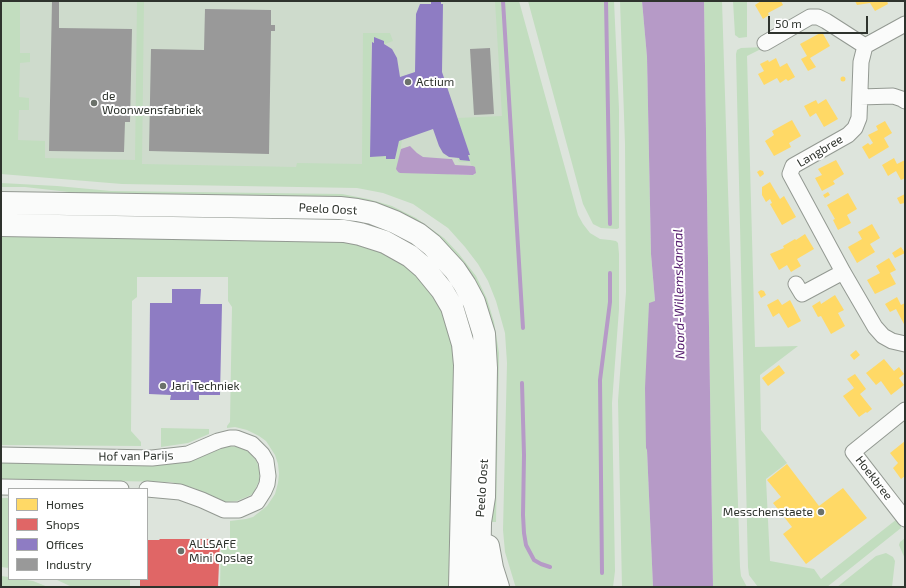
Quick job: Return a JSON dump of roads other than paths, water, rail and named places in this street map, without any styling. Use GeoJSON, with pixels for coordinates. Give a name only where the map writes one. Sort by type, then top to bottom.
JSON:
{"type":"FeatureCollection","features":[{"type":"Feature","properties":{"kind":"main road","name":"Peelo Oost"},"geometry":{"type":"LineString","coordinates":[[1,202],[340,208],[372,213],[395,222],[418,234],[432,244],[455,270],[474,302],[484,334],[486,368],[484,497],[480,522],[479,587]]}},
{"type":"Feature","properties":{"kind":"main road","name":"Peelo Oost"},"geometry":{"type":"LineString","coordinates":[[1,226],[344,231],[360,234],[385,242],[410,256],[424,268],[442,290],[452,307],[463,344],[465,365],[460,587]]}},
{"type":"Feature","properties":{"kind":"main road"},"geometry":{"type":"LineString","coordinates":[[484,497],[488,521],[488,547],[492,568],[498,587]]}},
{"type":"Feature","properties":{"kind":"street"},"geometry":{"type":"LineString","coordinates":[[765,43],[810,17],[818,17],[826,20],[865,46],[905,24]]}},
{"type":"Feature","properties":{"kind":"street","name":"Langbree"},"geometry":{"type":"LineString","coordinates":[[865,46],[861,62],[860,118],[856,128],[848,135],[793,166],[790,174],[843,272],[875,327],[883,336],[892,341],[905,344]]}},
{"type":"Feature","properties":{"kind":"street"},"geometry":{"type":"LineString","coordinates":[[860,97],[893,96],[902,98],[905,101]]}},
{"type":"Feature","properties":{"kind":"street"},"geometry":{"type":"LineString","coordinates":[[796,284],[802,294],[843,272]]}},
{"type":"Feature","properties":{"kind":"street","name":"Hoekbree"},"geometry":{"type":"LineString","coordinates":[[905,410],[853,452],[905,519]]}},
{"type":"Feature","properties":{"kind":"street","name":"Hof van Parijs"},"geometry":{"type":"LineString","coordinates":[[1,455],[152,458],[188,454],[218,440],[236,438],[252,444],[262,454],[266,461],[268,476],[264,491],[257,502],[239,510],[224,510],[180,492],[148,489]]}},
{"type":"Feature","properties":{"kind":"street"},"geometry":{"type":"LineString","coordinates":[[1,487],[61,488]]}},
{"type":"Feature","properties":{"kind":"water","name":"Noord-Willemskanaal"},"geometry":{"type":"Polygon","coordinates":[[[642,1],[704,1],[713,587],[653,587],[646,448],[645,388],[649,303],[655,301],[651,254],[647,57],[642,1]]]}},
{"type":"Feature","properties":{"kind":"water"},"geometry":{"type":"Polygon","coordinates":[[[410,146],[423,157],[452,159],[455,165],[473,166],[475,167],[476,173],[473,175],[400,173],[396,169],[401,149],[410,146]]]}},
{"type":"Feature","properties":{"kind":"waterway"},"geometry":{"type":"LineString","coordinates":[[503,1],[523,328]]}},
{"type":"Feature","properties":{"kind":"waterway"},"geometry":{"type":"LineString","coordinates":[[606,1],[610,224]]}},
{"type":"Feature","properties":{"kind":"waterway"},"geometry":{"type":"LineString","coordinates":[[602,573],[600,380],[610,302],[610,273]]}},
{"type":"Feature","properties":{"kind":"waterway"},"geometry":{"type":"LineString","coordinates":[[522,383],[524,533],[526,545],[534,560],[550,567]]}},
{"type":"Feature","properties":{"kind":"place","name":"Actium"},"geometry":{"type":"Point","coordinates":[408,82]}},
{"type":"Feature","properties":{"kind":"place","name":"de Woonwensfabriek"},"geometry":{"type":"Point","coordinates":[94,103]}},
{"type":"Feature","properties":{"kind":"place","name":"Jari Techniek"},"geometry":{"type":"Point","coordinates":[163,386]}},
{"type":"Feature","properties":{"kind":"place","name":"Messchenstaete"},"geometry":{"type":"Point","coordinates":[821,512]}},
{"type":"Feature","properties":{"kind":"place","name":"ALLSAFE Mini Opslag"},"geometry":{"type":"Point","coordinates":[181,551]}}]}
